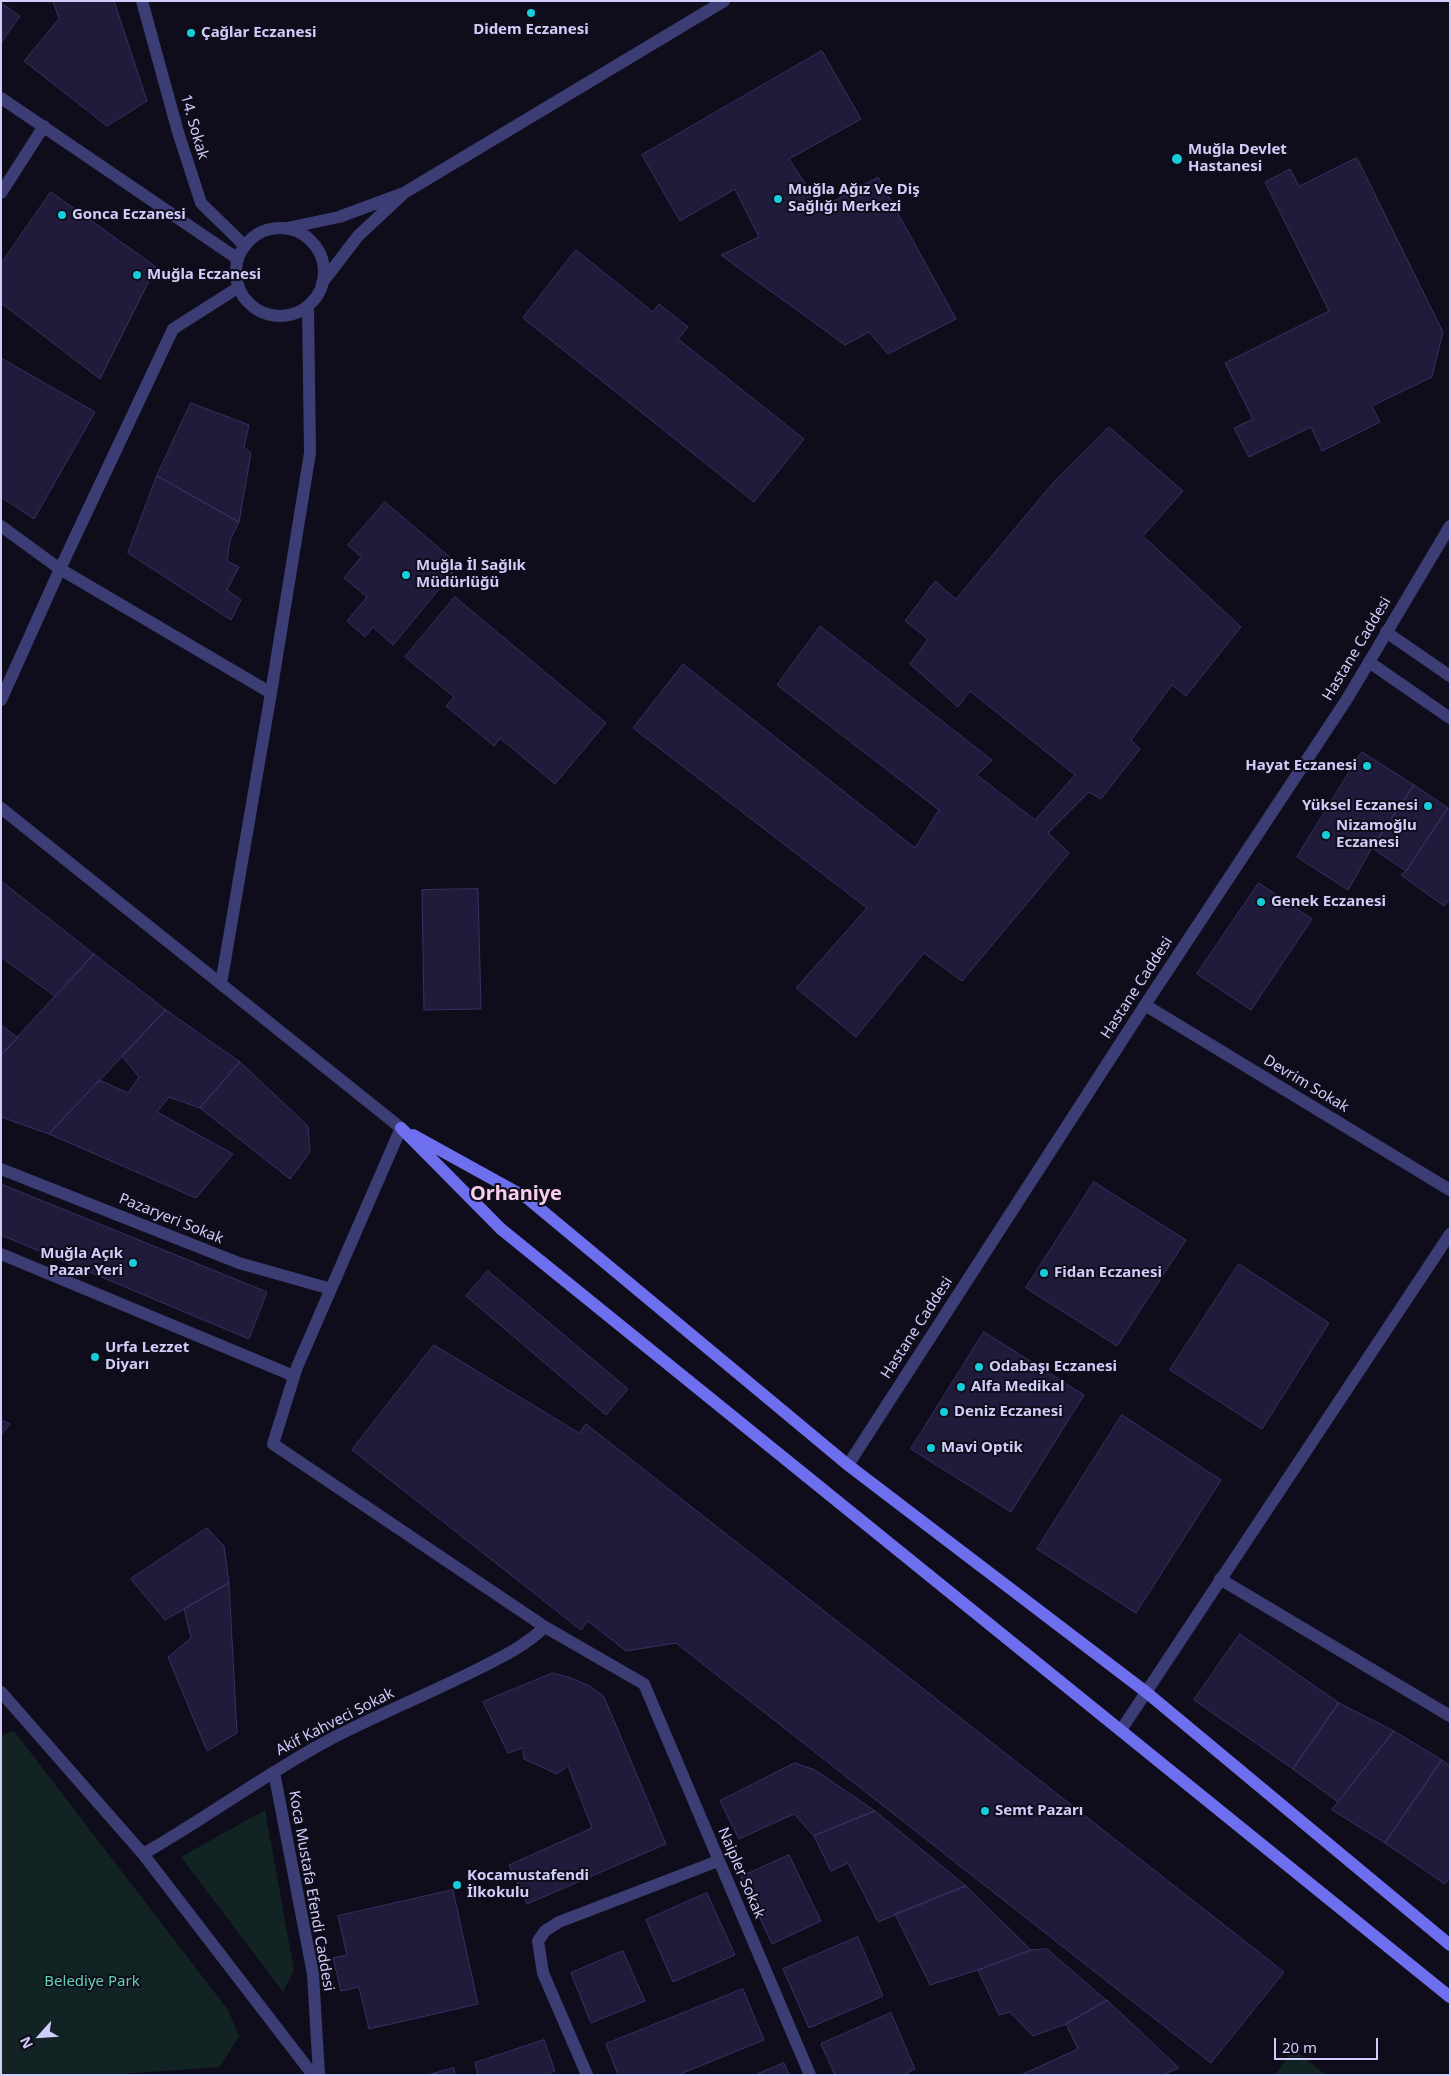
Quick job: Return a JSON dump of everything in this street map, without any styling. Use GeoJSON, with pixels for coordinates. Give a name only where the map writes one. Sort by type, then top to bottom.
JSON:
{"type":"FeatureCollection","features":[{"type":"Feature","properties":{"kind":"main road"},"geometry":{"type":"LineString","coordinates":[[400,1128],[527,1198],[848,1465],[1146,1692],[1450,1945]]}},
{"type":"Feature","properties":{"kind":"main road"},"geometry":{"type":"LineString","coordinates":[[400,1128],[501,1229],[1450,1997]]}},
{"type":"Feature","properties":{"kind":"street","name":"14. Sokak"},"geometry":{"type":"LineString","coordinates":[[142,1],[200,204],[245,246]]}},
{"type":"Feature","properties":{"kind":"street"},"geometry":{"type":"LineString","coordinates":[[285,228],[299,233],[312,241],[320,254],[324,268],[322,283],[317,296],[308,306],[296,313],[282,316],[269,315],[256,309],[246,300],[239,287],[236,274],[238,259],[245,246],[256,235],[270,229],[285,228],[339,217],[404,193],[724,1]]}},
{"type":"Feature","properties":{"kind":"street"},"geometry":{"type":"LineString","coordinates":[[1,98],[238,259]]}},
{"type":"Feature","properties":{"kind":"street"},"geometry":{"type":"LineString","coordinates":[[1,193],[44,126]]}},
{"type":"Feature","properties":{"kind":"street"},"geometry":{"type":"LineString","coordinates":[[322,283],[358,236],[404,193]]}},
{"type":"Feature","properties":{"kind":"street"},"geometry":{"type":"LineString","coordinates":[[1,700],[60,569],[173,329],[239,287]]}},
{"type":"Feature","properties":{"kind":"street"},"geometry":{"type":"LineString","coordinates":[[220,984],[272,693],[310,453],[308,306]]}},
{"type":"Feature","properties":{"kind":"street"},"geometry":{"type":"LineString","coordinates":[[1,526],[60,569],[272,693]]}},
{"type":"Feature","properties":{"kind":"street","name":"Hastane Caddesi"},"geometry":{"type":"LineString","coordinates":[[848,1465],[1145,1005],[1347,699],[1450,526]]}},
{"type":"Feature","properties":{"kind":"street"},"geometry":{"type":"LineString","coordinates":[[1386,632],[1450,676]]}},
{"type":"Feature","properties":{"kind":"street"},"geometry":{"type":"LineString","coordinates":[[1369,662],[1450,718]]}},
{"type":"Feature","properties":{"kind":"street"},"geometry":{"type":"LineString","coordinates":[[1,808],[400,1128],[294,1376],[273,1444],[545,1628]]}},
{"type":"Feature","properties":{"kind":"street","name":"Devrim Sokak"},"geometry":{"type":"LineString","coordinates":[[1145,1005],[1450,1190]]}},
{"type":"Feature","properties":{"kind":"street","name":"Pazaryeri Sokak"},"geometry":{"type":"LineString","coordinates":[[1,1169],[239,1263],[331,1289]]}},
{"type":"Feature","properties":{"kind":"street"},"geometry":{"type":"LineString","coordinates":[[1121,1730],[1220,1578],[1450,1234]]}},
{"type":"Feature","properties":{"kind":"street"},"geometry":{"type":"LineString","coordinates":[[1,1254],[294,1376]]}},
{"type":"Feature","properties":{"kind":"street"},"geometry":{"type":"LineString","coordinates":[[1220,1578],[1450,1716]]}},
{"type":"Feature","properties":{"kind":"street","name":"Naipler Sokak"},"geometry":{"type":"LineString","coordinates":[[545,1628],[644,1684],[810,2075]]}},
{"type":"Feature","properties":{"kind":"street","name":"Akif Kahveci Sokak"},"geometry":{"type":"LineString","coordinates":[[143,1854],[198,1822],[242,1790],[328,1740],[435,1691],[527,1644],[545,1628]]}},
{"type":"Feature","properties":{"kind":"street"},"geometry":{"type":"LineString","coordinates":[[2,1695],[143,1854],[313,2075]]}},
{"type":"Feature","properties":{"kind":"street","name":"Koca Mustafa Efendi Caddesi"},"geometry":{"type":"LineString","coordinates":[[274,1772],[313,1974],[319,2075]]}},
{"type":"Feature","properties":{"kind":"street"},"geometry":{"type":"LineString","coordinates":[[587,2075],[543,1973],[538,1941],[545,1931],[559,1922],[718,1861]]}},
{"type":"Feature","properties":{"kind":"green space","name":"Belediye Park"},"geometry":{"type":"Polygon","coordinates":[[[14,1731],[228,2010],[239,2036],[220,2067],[107,2075],[1,2075],[1,1735],[14,1731]]]}},
{"type":"Feature","properties":{"kind":"green space"},"geometry":{"type":"Polygon","coordinates":[[[265,1810],[294,1970],[283,1992],[181,1857],[265,1810]]]}},
{"type":"Feature","properties":{"kind":"green space"},"geometry":{"type":"Polygon","coordinates":[[[1294,2050],[1326,2075],[1275,2075],[1294,2050]]]}},
{"type":"Feature","properties":{"kind":"building"},"geometry":{"type":"Polygon","coordinates":[[[53,1],[114,1],[147,101],[107,126],[24,61],[59,19],[53,1]]]}},
{"type":"Feature","properties":{"kind":"building"},"geometry":{"type":"Polygon","coordinates":[[[1,3],[20,16],[1,43],[1,3]]]}},
{"type":"Feature","properties":{"kind":"building","name":"Muğla Ağız Ve Diş Sağlığı Merkezi"},"geometry":{"type":"Polygon","coordinates":[[[822,51],[861,119],[789,159],[821,208],[878,177],[956,319],[888,354],[869,332],[845,345],[721,255],[759,237],[735,189],[680,221],[642,155],[822,51]]]}},
{"type":"Feature","properties":{"kind":"building"},"geometry":{"type":"Polygon","coordinates":[[[1357,158],[1443,332],[1432,377],[1372,406],[1380,422],[1322,451],[1311,427],[1249,457],[1234,428],[1253,419],[1225,363],[1329,311],[1265,182],[1290,169],[1299,186],[1357,158]]]}},
{"type":"Feature","properties":{"kind":"building"},"geometry":{"type":"Polygon","coordinates":[[[51,192],[156,267],[100,379],[1,303],[1,264],[51,192]]]}},
{"type":"Feature","properties":{"kind":"building"},"geometry":{"type":"Polygon","coordinates":[[[576,250],[653,312],[659,304],[688,327],[678,339],[804,439],[754,502],[523,318],[576,250]]]}},
{"type":"Feature","properties":{"kind":"building"},"geometry":{"type":"Polygon","coordinates":[[[1,358],[95,412],[34,519],[1,497],[1,358]]]}},
{"type":"Feature","properties":{"kind":"building"},"geometry":{"type":"Polygon","coordinates":[[[191,403],[249,425],[244,447],[251,453],[239,522],[157,476],[191,403]]]}},
{"type":"Feature","properties":{"kind":"building"},"geometry":{"type":"Polygon","coordinates":[[[1109,427],[1183,491],[1143,536],[1241,627],[1186,696],[1172,685],[1131,740],[1140,749],[1101,799],[1089,792],[1048,833],[1069,853],[962,981],[924,953],[856,1037],[796,988],[867,908],[633,728],[683,664],[915,848],[939,810],[777,685],[820,626],[992,760],[977,775],[1035,820],[1075,775],[970,691],[958,707],[910,664],[928,639],[905,621],[935,581],[956,599],[1053,483],[1109,427]]]}},
{"type":"Feature","properties":{"kind":"building"},"geometry":{"type":"Polygon","coordinates":[[[157,476],[239,522],[230,540],[227,561],[239,567],[227,590],[241,600],[231,620],[128,553],[157,476]]]}},
{"type":"Feature","properties":{"kind":"building"},"geometry":{"type":"Polygon","coordinates":[[[385,502],[459,565],[393,645],[373,627],[365,637],[347,621],[367,597],[344,578],[361,557],[348,545],[385,502]]]}},
{"type":"Feature","properties":{"kind":"building"},"geometry":{"type":"Polygon","coordinates":[[[455,597],[606,723],[555,784],[500,738],[494,746],[446,706],[454,697],[405,657],[455,597]]]}},
{"type":"Feature","properties":{"kind":"building"},"geometry":{"type":"Polygon","coordinates":[[[1362,752],[1414,785],[1372,848],[1348,890],[1297,857],[1362,752]]]}},
{"type":"Feature","properties":{"kind":"building"},"geometry":{"type":"Polygon","coordinates":[[[1414,785],[1448,808],[1406,871],[1372,848],[1414,785]]]}},
{"type":"Feature","properties":{"kind":"building"},"geometry":{"type":"Polygon","coordinates":[[[1448,808],[1450,810],[1450,899],[1444,906],[1401,875],[1406,871],[1448,808]]]}},
{"type":"Feature","properties":{"kind":"building"},"geometry":{"type":"Polygon","coordinates":[[[1,881],[94,954],[56,997],[1,957],[1,881]]]}},
{"type":"Feature","properties":{"kind":"building"},"geometry":{"type":"Polygon","coordinates":[[[1259,883],[1312,919],[1251,1010],[1197,974],[1259,883]]]}},
{"type":"Feature","properties":{"kind":"building"},"geometry":{"type":"Polygon","coordinates":[[[478,889],[481,1009],[424,1010],[422,890],[478,889]]]}},
{"type":"Feature","properties":{"kind":"building"},"geometry":{"type":"Polygon","coordinates":[[[94,954],[166,1010],[49,1134],[1,1117],[1,1055],[94,954]]]}},
{"type":"Feature","properties":{"kind":"building"},"geometry":{"type":"Polygon","coordinates":[[[166,1010],[240,1062],[200,1108],[169,1097],[157,1112],[233,1154],[196,1198],[49,1134],[99,1080],[128,1093],[139,1077],[122,1056],[166,1010]]]}},
{"type":"Feature","properties":{"kind":"building"},"geometry":{"type":"Polygon","coordinates":[[[1,1025],[18,1038],[1,1055],[1,1025]]]}},
{"type":"Feature","properties":{"kind":"building"},"geometry":{"type":"Polygon","coordinates":[[[240,1062],[308,1126],[310,1152],[290,1179],[200,1108],[240,1062]]]}},
{"type":"Feature","properties":{"kind":"building"},"geometry":{"type":"Polygon","coordinates":[[[1094,1182],[1186,1240],[1117,1346],[1026,1288],[1094,1182]]]}},
{"type":"Feature","properties":{"kind":"building","name":"Muğla Açık Pazar Yeri"},"geometry":{"type":"Polygon","coordinates":[[[1,1184],[267,1292],[249,1339],[1,1235],[1,1184]]]}},
{"type":"Feature","properties":{"kind":"building"},"geometry":{"type":"Polygon","coordinates":[[[1239,1264],[1329,1323],[1262,1429],[1170,1370],[1239,1264]]]}},
{"type":"Feature","properties":{"kind":"building"},"geometry":{"type":"Polygon","coordinates":[[[488,1271],[628,1389],[606,1415],[466,1296],[488,1271]]]}},
{"type":"Feature","properties":{"kind":"building"},"geometry":{"type":"Polygon","coordinates":[[[984,1332],[1084,1395],[1011,1512],[911,1449],[984,1332]]]}},
{"type":"Feature","properties":{"kind":"building","name":"Semt Pazarı"},"geometry":{"type":"Polygon","coordinates":[[[434,1345],[579,1433],[586,1424],[1284,1972],[1211,2063],[676,1643],[626,1651],[588,1621],[581,1630],[352,1450],[434,1345]]]}},
{"type":"Feature","properties":{"kind":"building"},"geometry":{"type":"Polygon","coordinates":[[[1122,1415],[1221,1480],[1136,1613],[1037,1549],[1122,1415]]]}},
{"type":"Feature","properties":{"kind":"building"},"geometry":{"type":"Polygon","coordinates":[[[1,1420],[10,1424],[1,1435],[1,1420]]]}},
{"type":"Feature","properties":{"kind":"building"},"geometry":{"type":"Polygon","coordinates":[[[207,1528],[224,1546],[229,1583],[165,1620],[131,1579],[207,1528]]]}},
{"type":"Feature","properties":{"kind":"building"},"geometry":{"type":"Polygon","coordinates":[[[229,1583],[237,1733],[207,1751],[168,1657],[191,1638],[184,1609],[229,1583]]]}},
{"type":"Feature","properties":{"kind":"building"},"geometry":{"type":"Polygon","coordinates":[[[1240,1634],[1339,1703],[1293,1769],[1194,1700],[1240,1634]]]}},
{"type":"Feature","properties":{"kind":"building"},"geometry":{"type":"Polygon","coordinates":[[[553,1673],[590,1686],[604,1697],[666,1844],[527,1904],[509,1865],[592,1828],[568,1766],[557,1774],[524,1759],[523,1748],[508,1753],[483,1702],[553,1673]]]}},
{"type":"Feature","properties":{"kind":"building"},"geometry":{"type":"Polygon","coordinates":[[[1339,1703],[1394,1731],[1338,1802],[1293,1769],[1339,1703]]]}},
{"type":"Feature","properties":{"kind":"building"},"geometry":{"type":"Polygon","coordinates":[[[1394,1731],[1442,1760],[1385,1843],[1332,1810],[1394,1731]]]}},
{"type":"Feature","properties":{"kind":"building"},"geometry":{"type":"Polygon","coordinates":[[[1442,1760],[1450,1766],[1450,1877],[1445,1884],[1385,1843],[1442,1760]]]}},
{"type":"Feature","properties":{"kind":"building"},"geometry":{"type":"Polygon","coordinates":[[[795,1763],[815,1770],[875,1811],[814,1836],[794,1814],[739,1839],[720,1801],[795,1763]]]}},
{"type":"Feature","properties":{"kind":"building"},"geometry":{"type":"Polygon","coordinates":[[[875,1811],[966,1886],[878,1922],[848,1863],[831,1871],[814,1836],[875,1811]]]}},
{"type":"Feature","properties":{"kind":"building"},"geometry":{"type":"Polygon","coordinates":[[[789,1855],[821,1921],[772,1944],[741,1877],[789,1855]]]}},
{"type":"Feature","properties":{"kind":"building"},"geometry":{"type":"Polygon","coordinates":[[[966,1886],[1031,1950],[978,1970],[930,1985],[895,1914],[966,1886]]]}},
{"type":"Feature","properties":{"kind":"building"},"geometry":{"type":"Polygon","coordinates":[[[453,1890],[478,2004],[369,2029],[359,1987],[341,1991],[333,1958],[347,1955],[338,1916],[453,1890]]]}},
{"type":"Feature","properties":{"kind":"building"},"geometry":{"type":"Polygon","coordinates":[[[707,1893],[735,1955],[673,1982],[646,1920],[707,1893]]]}},
{"type":"Feature","properties":{"kind":"building"},"geometry":{"type":"Polygon","coordinates":[[[858,1937],[883,1996],[809,2028],[783,1969],[858,1937]]]}},
{"type":"Feature","properties":{"kind":"building"},"geometry":{"type":"Polygon","coordinates":[[[1047,1949],[1107,2001],[1066,2024],[1033,2036],[1010,2012],[999,2015],[978,1970],[1031,1950],[1047,1949]]]}},
{"type":"Feature","properties":{"kind":"building"},"geometry":{"type":"Polygon","coordinates":[[[623,1951],[645,2001],[591,2023],[571,1973],[623,1951]]]}},
{"type":"Feature","properties":{"kind":"building"},"geometry":{"type":"Polygon","coordinates":[[[743,1989],[764,2040],[678,2075],[618,2075],[606,2044],[743,1989]]]}},
{"type":"Feature","properties":{"kind":"building"},"geometry":{"type":"Polygon","coordinates":[[[1107,2000],[1179,2068],[1162,2075],[1021,2075],[1078,2049],[1066,2024],[1107,2000]]]}},
{"type":"Feature","properties":{"kind":"building"},"geometry":{"type":"Polygon","coordinates":[[[891,2013],[915,2069],[903,2075],[835,2075],[821,2044],[891,2013]]]}},
{"type":"Feature","properties":{"kind":"building"},"geometry":{"type":"Polygon","coordinates":[[[544,2040],[555,2071],[545,2075],[478,2075],[475,2063],[544,2040]]]}},
{"type":"Feature","properties":{"kind":"building"},"geometry":{"type":"Polygon","coordinates":[[[784,2063],[789,2075],[755,2075],[784,2063]]]}},
{"type":"Feature","properties":{"kind":"building"},"geometry":{"type":"Polygon","coordinates":[[[454,2068],[455,2075],[428,2075],[454,2068]]]}},
{"type":"Feature","properties":{"kind":"place","name":"Didem Eczanesi"},"geometry":{"type":"Point","coordinates":[531,13]}},
{"type":"Feature","properties":{"kind":"place","name":"Çağlar Eczanesi"},"geometry":{"type":"Point","coordinates":[191,33]}},
{"type":"Feature","properties":{"kind":"place","name":"Muğla Devlet Hastanesi"},"geometry":{"type":"Point","coordinates":[1177,159]}},
{"type":"Feature","properties":{"kind":"place","name":"Muğla Ağız Ve Diş Sağlığı Merkezi"},"geometry":{"type":"Point","coordinates":[778,199]}},
{"type":"Feature","properties":{"kind":"place","name":"Gonca Eczanesi"},"geometry":{"type":"Point","coordinates":[62,215]}},
{"type":"Feature","properties":{"kind":"place","name":"Muğla Eczanesi"},"geometry":{"type":"Point","coordinates":[137,275]}},
{"type":"Feature","properties":{"kind":"place","name":"Muğla İl Sağlık Müdürlüğü"},"geometry":{"type":"Point","coordinates":[406,575]}},
{"type":"Feature","properties":{"kind":"place","name":"Hayat Eczanesi"},"geometry":{"type":"Point","coordinates":[1367,766]}},
{"type":"Feature","properties":{"kind":"place","name":"Yüksel Eczanesi"},"geometry":{"type":"Point","coordinates":[1428,806]}},
{"type":"Feature","properties":{"kind":"place","name":"Nizamoğlu Eczanesi"},"geometry":{"type":"Point","coordinates":[1326,835]}},
{"type":"Feature","properties":{"kind":"place","name":"Genek Eczanesi"},"geometry":{"type":"Point","coordinates":[1261,902]}},
{"type":"Feature","properties":{"kind":"place","name":"Muğla Açık Pazar Yeri"},"geometry":{"type":"Point","coordinates":[133,1263]}},
{"type":"Feature","properties":{"kind":"place","name":"Fidan Eczanesi"},"geometry":{"type":"Point","coordinates":[1044,1273]}},
{"type":"Feature","properties":{"kind":"place","name":"Urfa Lezzet Diyarı"},"geometry":{"type":"Point","coordinates":[95,1357]}},
{"type":"Feature","properties":{"kind":"place","name":"Odabaşı Eczanesi"},"geometry":{"type":"Point","coordinates":[979,1367]}},
{"type":"Feature","properties":{"kind":"place","name":"Alfa Medikal"},"geometry":{"type":"Point","coordinates":[961,1387]}},
{"type":"Feature","properties":{"kind":"place","name":"Deniz Eczanesi"},"geometry":{"type":"Point","coordinates":[944,1412]}},
{"type":"Feature","properties":{"kind":"place","name":"Mavi Optik"},"geometry":{"type":"Point","coordinates":[931,1448]}},
{"type":"Feature","properties":{"kind":"place","name":"Semt Pazarı"},"geometry":{"type":"Point","coordinates":[985,1811]}},
{"type":"Feature","properties":{"kind":"place","name":"Kocamustafendi İlkokulu"},"geometry":{"type":"Point","coordinates":[457,1885]}},
{"type":"Feature","properties":{"kind":"district","name":"Orhaniye"},"geometry":{"type":"Point","coordinates":[516,1194]}}]}
